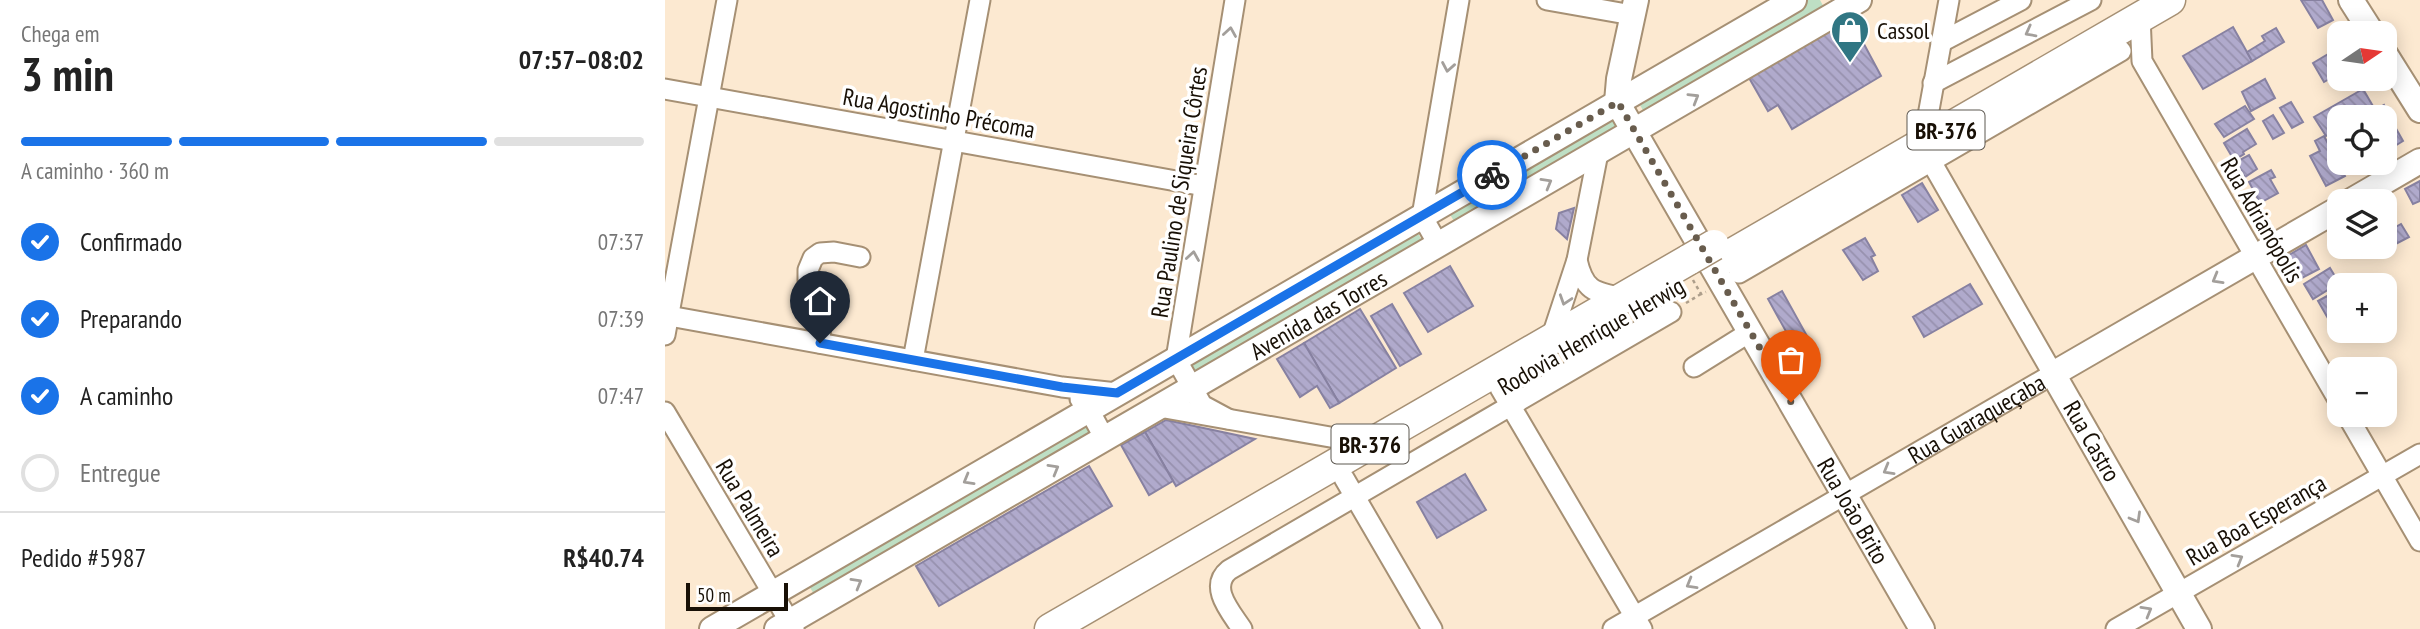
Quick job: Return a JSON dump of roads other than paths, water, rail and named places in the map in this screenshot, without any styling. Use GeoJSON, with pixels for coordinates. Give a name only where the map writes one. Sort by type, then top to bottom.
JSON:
{"type":"FeatureCollection","features":[{"type":"Feature","properties":{"kind":"highway","name":"Rodovia Henrique Herwig"},"geometry":{"type":"LineString","coordinates":[[1926,142],[2137,9],[2170,0]]}},
{"type":"Feature","properties":{"kind":"highway","name":"Rodovia Henrique Herwig"},"geometry":{"type":"LineString","coordinates":[[1084,629],[1349,487],[1506,397],[1713,262],[1926,142],[2110,46],[2137,9]]}},
{"type":"Feature","properties":{"kind":"highway","name":"Rodovia Henrique Herwig"},"geometry":{"type":"LineString","coordinates":[[1050,629],[1622,298],[1713,262]]}},
{"type":"Feature","properties":{"kind":"main road","name":"Avenida das Torres"},"geometry":{"type":"LineString","coordinates":[[712,629],[1794,0]]}},
{"type":"Feature","properties":{"kind":"main road"},"geometry":{"type":"LineString","coordinates":[[2351,0],[2364,21]]}},
{"type":"Feature","properties":{"kind":"main road","name":"Avenida das Torres"},"geometry":{"type":"LineString","coordinates":[[786,626],[1635,132],[1846,4]]}},
{"type":"Feature","properties":{"kind":"main road"},"geometry":{"type":"LineString","coordinates":[[1632,18],[1629,54],[1639,69],[1656,75],[1666,74]]}},
{"type":"Feature","properties":{"kind":"main road"},"geometry":{"type":"LineString","coordinates":[[1618,102],[1619,79],[1632,18]]}},
{"type":"Feature","properties":{"kind":"main road"},"geometry":{"type":"LineString","coordinates":[[2397,73],[2420,110]]}},
{"type":"Feature","properties":{"kind":"main road","name":"Rua João Brito"},"geometry":{"type":"LineString","coordinates":[[1618,102],[1922,629]]}},
{"type":"Feature","properties":{"kind":"main road"},"geometry":{"type":"LineString","coordinates":[[2372,189],[2420,161]]}},
{"type":"Feature","properties":{"kind":"main road","name":"Rua Guaraqueçaba"},"geometry":{"type":"LineString","coordinates":[[2053,374],[2327,215]]}},
{"type":"Feature","properties":{"kind":"main road","name":"Rua Castro"},"geometry":{"type":"LineString","coordinates":[[2053,374],[2199,629]]}},
{"type":"Feature","properties":{"kind":"main road"},"geometry":{"type":"LineString","coordinates":[[806,575],[806,594],[821,604]]}},
{"type":"Feature","properties":{"kind":"street"},"geometry":{"type":"LineString","coordinates":[[665,335],[727,0]]}},
{"type":"Feature","properties":{"kind":"street"},"geometry":{"type":"LineString","coordinates":[[913,360],[979,0]]}},
{"type":"Feature","properties":{"kind":"street","name":"Rua Paulino de Siqueira Côrtes"},"geometry":{"type":"LineString","coordinates":[[1175,359],[1235,0]]}},
{"type":"Feature","properties":{"kind":"street"},"geometry":{"type":"LineString","coordinates":[[1439,246],[1422,216],[1459,0]]}},
{"type":"Feature","properties":{"kind":"street"},"geometry":{"type":"LineString","coordinates":[[1547,0],[1632,18]]}},
{"type":"Feature","properties":{"kind":"street"},"geometry":{"type":"LineString","coordinates":[[1926,142],[1933,83],[1949,0]]}},
{"type":"Feature","properties":{"kind":"street"},"geometry":{"type":"LineString","coordinates":[[1933,83],[2091,0]]}},
{"type":"Feature","properties":{"kind":"street"},"geometry":{"type":"LineString","coordinates":[[1941,42],[2015,2]]}},
{"type":"Feature","properties":{"kind":"street","name":"Rua Adrianópolis"},"geometry":{"type":"LineString","coordinates":[[2137,9],[2142,61],[2327,381]]}},
{"type":"Feature","properties":{"kind":"street"},"geometry":{"type":"LineString","coordinates":[[2110,46],[2142,61]]}},
{"type":"Feature","properties":{"kind":"street","name":"Rua Agostinho Précoma"},"geometry":{"type":"LineString","coordinates":[[665,89],[1204,186]]}},
{"type":"Feature","properties":{"kind":"street","name":"Rua Castro"},"geometry":{"type":"LineString","coordinates":[[1926,142],[2053,374]]}},
{"type":"Feature","properties":{"kind":"street"},"geometry":{"type":"LineString","coordinates":[[1551,339],[1577,260],[1598,153]]}},
{"type":"Feature","properties":{"kind":"street"},"geometry":{"type":"LineString","coordinates":[[820,343],[821,317],[808,284],[808,270],[813,258],[820,253],[834,252],[860,257]]}},
{"type":"Feature","properties":{"kind":"street"},"geometry":{"type":"LineString","coordinates":[[1577,260],[1580,275],[1592,290],[1622,298]]}},
{"type":"Feature","properties":{"kind":"street"},"geometry":{"type":"LineString","coordinates":[[1638,623],[1506,397],[1671,312]]}},
{"type":"Feature","properties":{"kind":"street"},"geometry":{"type":"LineString","coordinates":[[669,316],[1062,387],[1117,393]]}},
{"type":"Feature","properties":{"kind":"street"},"geometry":{"type":"LineString","coordinates":[[1182,324],[1184,330],[1195,339],[1209,340]]}},
{"type":"Feature","properties":{"kind":"street"},"geometry":{"type":"LineString","coordinates":[[1694,367],[1750,332]]}},
{"type":"Feature","properties":{"kind":"street"},"geometry":{"type":"LineString","coordinates":[[1175,359],[1202,405],[1228,419]]}},
{"type":"Feature","properties":{"kind":"street","name":"Rua Guaraqueçaba"},"geometry":{"type":"LineString","coordinates":[[1613,629],[1638,623],[1844,495],[2053,374]]}},
{"type":"Feature","properties":{"kind":"street"},"geometry":{"type":"LineString","coordinates":[[1062,387],[1077,397],[1089,410],[1105,439]]}},
{"type":"Feature","properties":{"kind":"street"},"geometry":{"type":"LineString","coordinates":[[1159,407],[1370,444]]}},
{"type":"Feature","properties":{"kind":"street","name":"Rua Palmeira"},"geometry":{"type":"LineString","coordinates":[[665,412],[773,594],[786,626]]}},
{"type":"Feature","properties":{"kind":"street"},"geometry":{"type":"LineString","coordinates":[[2354,427],[2420,541]]}},
{"type":"Feature","properties":{"kind":"street","name":"Rua Boa Esperança"},"geometry":{"type":"LineString","coordinates":[[2116,629],[2420,454]]}},
{"type":"Feature","properties":{"kind":"street"},"geometry":{"type":"LineString","coordinates":[[1242,629],[1221,593],[1220,582],[1229,570],[1349,487],[1432,629]]}},
{"type":"Feature","properties":{"kind":"place","name":"Cassol"},"geometry":{"type":"Point","coordinates":[1850,64]}}]}
